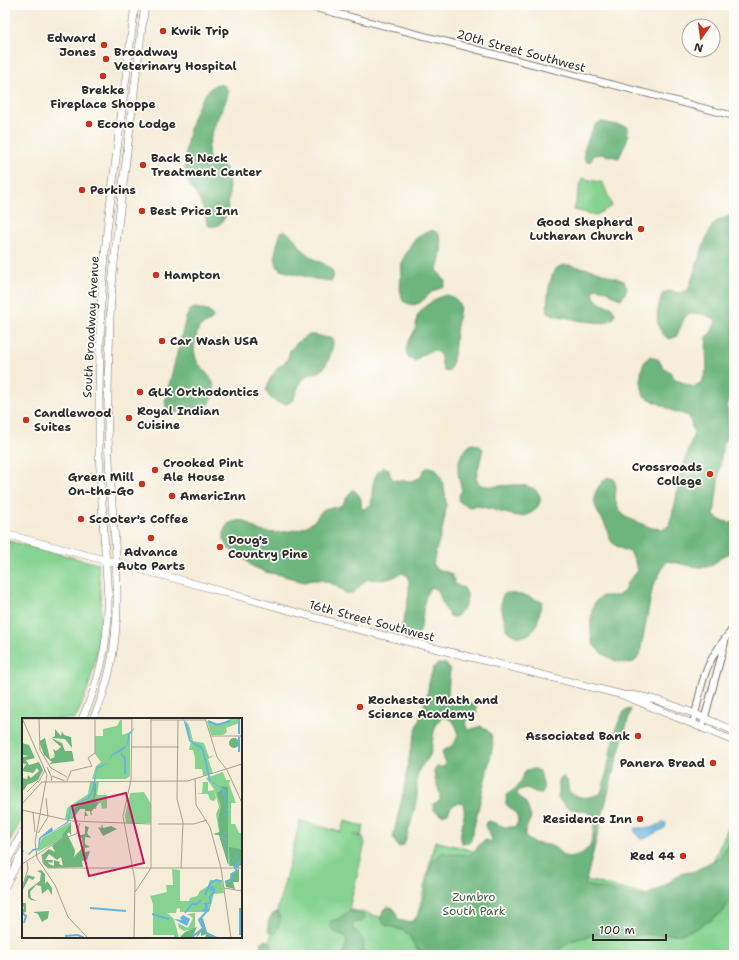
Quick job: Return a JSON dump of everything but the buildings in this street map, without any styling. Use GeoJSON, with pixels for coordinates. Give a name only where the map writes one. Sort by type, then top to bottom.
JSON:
{"type":"FeatureCollection","features":[{"type":"Feature","properties":{"kind":"main road","name":"South Broadway Avenue"},"geometry":{"type":"LineString","coordinates":[[82,718],[96,685],[101,664],[106,634],[108,607],[98,435],[102,304],[107,230],[135,5]]}},
{"type":"Feature","properties":{"kind":"main road","name":"South Broadway Avenue"},"geometry":{"type":"LineString","coordinates":[[93,718],[104,688],[113,651],[117,619],[116,563],[108,436],[110,305],[116,239],[145,5]]}},
{"type":"Feature","properties":{"kind":"main road","name":"16th Street Southwest"},"geometry":{"type":"LineString","coordinates":[[5,534],[353,628],[623,695],[734,741]]}},
{"type":"Feature","properties":{"kind":"main road","name":"16th Street Southwest"},"geometry":{"type":"LineString","coordinates":[[623,695],[633,695],[653,699],[705,718],[734,731]]}},
{"type":"Feature","properties":{"kind":"main road"},"geometry":{"type":"LineString","coordinates":[[5,865],[22,834]]}},
{"type":"Feature","properties":{"kind":"main road"},"geometry":{"type":"LineString","coordinates":[[5,886],[22,854]]}},
{"type":"Feature","properties":{"kind":"street","name":"20th Street Southwest"},"geometry":{"type":"LineString","coordinates":[[304,5],[734,116]]}},
{"type":"Feature","properties":{"kind":"street"},"geometry":{"type":"LineString","coordinates":[[693,724],[708,668],[717,650],[734,628]]}},
{"type":"Feature","properties":{"kind":"street"},"geometry":{"type":"LineString","coordinates":[[702,728],[725,640]]}},
{"type":"Feature","properties":{"kind":"green space"},"geometry":{"type":"Polygon","coordinates":[[[217,84],[224,85],[228,93],[213,131],[209,144],[208,155],[212,161],[225,167],[228,181],[229,201],[223,220],[215,226],[209,226],[204,210],[186,176],[185,166],[188,139],[196,111],[202,99],[209,90],[217,84]]]}},
{"type":"Feature","properties":{"kind":"green space"},"geometry":{"type":"Polygon","coordinates":[[[602,122],[628,127],[627,140],[619,158],[602,154],[594,155],[591,161],[587,162],[584,157],[584,150],[596,124],[602,122]]]}},
{"type":"Feature","properties":{"kind":"green space"},"geometry":{"type":"Polygon","coordinates":[[[582,178],[603,183],[612,206],[596,215],[574,210],[582,178]]]}},
{"type":"Feature","properties":{"kind":"green space"},"geometry":{"type":"Polygon","coordinates":[[[730,216],[734,217],[734,393],[731,394],[727,407],[727,434],[722,449],[714,516],[722,521],[734,523],[734,554],[725,555],[711,566],[707,567],[692,566],[667,561],[653,585],[640,653],[635,661],[630,663],[619,662],[601,653],[592,641],[591,617],[593,606],[602,596],[618,596],[625,590],[626,584],[637,572],[635,561],[630,552],[616,546],[610,539],[605,524],[595,505],[595,495],[599,486],[607,477],[614,479],[616,487],[615,500],[625,517],[652,528],[662,529],[669,526],[680,477],[694,433],[689,416],[673,411],[644,396],[641,374],[643,364],[650,356],[659,360],[663,368],[669,371],[675,379],[693,387],[702,382],[707,369],[707,337],[712,331],[716,320],[701,314],[686,315],[676,337],[669,339],[660,330],[658,324],[657,318],[659,306],[663,293],[668,291],[679,293],[688,290],[708,234],[716,222],[730,216]]]}},
{"type":"Feature","properties":{"kind":"green space"},"geometry":{"type":"Polygon","coordinates":[[[432,230],[438,233],[440,237],[441,251],[437,270],[445,281],[444,287],[435,290],[417,304],[409,304],[403,301],[400,289],[402,261],[413,241],[422,234],[432,230]]]}},
{"type":"Feature","properties":{"kind":"green space"},"geometry":{"type":"Polygon","coordinates":[[[285,231],[307,254],[331,269],[333,272],[332,281],[315,279],[280,270],[277,266],[275,257],[281,232],[285,231]]]}},
{"type":"Feature","properties":{"kind":"green space"},"geometry":{"type":"Polygon","coordinates":[[[569,265],[594,270],[624,281],[627,287],[625,294],[621,299],[602,289],[595,288],[593,293],[598,301],[612,307],[615,314],[613,319],[604,323],[582,321],[554,315],[548,312],[547,308],[550,282],[554,271],[562,266],[569,265]]]}},
{"type":"Feature","properties":{"kind":"green space"},"geometry":{"type":"Polygon","coordinates":[[[446,295],[455,299],[460,307],[454,358],[448,372],[444,371],[439,353],[436,351],[428,352],[415,361],[408,358],[406,350],[416,328],[419,313],[430,303],[446,295]]]}},
{"type":"Feature","properties":{"kind":"green space"},"geometry":{"type":"Polygon","coordinates":[[[195,308],[206,310],[213,315],[212,320],[199,327],[194,348],[197,361],[214,385],[214,391],[210,404],[204,411],[199,412],[186,408],[175,415],[167,410],[165,401],[186,318],[190,310],[195,308]]]}},
{"type":"Feature","properties":{"kind":"green space"},"geometry":{"type":"Polygon","coordinates":[[[308,335],[333,339],[332,351],[324,368],[316,373],[310,373],[301,381],[293,400],[287,404],[274,401],[266,391],[269,381],[278,367],[284,364],[288,358],[290,350],[308,335]]]}},
{"type":"Feature","properties":{"kind":"green space"},"geometry":{"type":"Polygon","coordinates":[[[471,444],[479,445],[483,449],[476,478],[479,484],[486,486],[528,486],[536,490],[540,498],[539,505],[535,510],[527,515],[517,516],[478,506],[473,507],[464,505],[459,501],[459,495],[462,490],[458,465],[462,454],[471,444]]]}},
{"type":"Feature","properties":{"kind":"green space"},"geometry":{"type":"Polygon","coordinates":[[[383,467],[389,469],[393,480],[411,481],[420,478],[424,470],[429,467],[436,469],[444,486],[446,511],[433,565],[435,568],[452,574],[454,584],[464,588],[467,594],[466,605],[463,610],[455,617],[450,616],[444,607],[438,590],[432,587],[428,591],[424,603],[418,636],[404,635],[401,630],[408,603],[409,590],[408,576],[402,573],[385,579],[367,579],[353,593],[346,593],[335,585],[322,580],[304,582],[265,572],[252,566],[238,553],[229,549],[224,540],[224,530],[228,524],[235,521],[245,521],[258,530],[269,533],[288,531],[306,526],[312,523],[325,509],[340,506],[353,490],[358,494],[361,500],[361,508],[364,509],[371,505],[374,479],[379,470],[383,467]]]}},
{"type":"Feature","properties":{"kind":"green space"},"geometry":{"type":"Polygon","coordinates":[[[5,540],[98,564],[101,613],[94,667],[86,694],[75,718],[22,718],[22,820],[5,849],[5,540]]]}},
{"type":"Feature","properties":{"kind":"green space"},"geometry":{"type":"Polygon","coordinates":[[[508,593],[527,596],[542,602],[539,618],[532,632],[523,636],[515,636],[506,629],[501,602],[504,594],[508,593]]]}},
{"type":"Feature","properties":{"kind":"green space"},"geometry":{"type":"Polygon","coordinates":[[[438,664],[446,664],[450,670],[448,692],[449,702],[453,705],[457,705],[465,702],[477,707],[476,714],[467,720],[466,727],[469,730],[481,726],[488,731],[493,742],[492,750],[471,840],[469,843],[462,843],[461,834],[464,814],[463,804],[457,803],[451,807],[448,813],[442,815],[434,810],[433,804],[440,801],[440,797],[434,771],[437,767],[444,767],[446,762],[443,758],[442,751],[452,745],[458,736],[457,728],[452,721],[444,717],[440,720],[435,729],[430,755],[419,771],[417,779],[417,797],[413,815],[404,845],[399,847],[393,836],[403,795],[411,747],[427,695],[430,678],[434,667],[438,664]]]}},
{"type":"Feature","properties":{"kind":"green space"},"geometry":{"type":"Polygon","coordinates":[[[631,709],[613,773],[585,885],[643,897],[667,884],[679,874],[695,871],[719,857],[734,838],[734,897],[722,912],[693,930],[680,934],[644,934],[620,939],[595,935],[569,942],[556,952],[549,955],[443,955],[425,952],[417,949],[408,934],[402,930],[385,925],[381,919],[383,910],[388,907],[393,908],[397,913],[397,918],[405,922],[412,921],[417,917],[424,901],[433,860],[443,852],[448,854],[471,855],[482,842],[486,840],[491,842],[492,839],[485,826],[486,822],[489,821],[505,827],[515,827],[518,822],[517,815],[506,804],[506,799],[507,796],[517,787],[526,770],[535,769],[540,771],[544,789],[542,793],[535,792],[527,788],[519,790],[517,794],[526,803],[531,817],[525,831],[525,837],[534,843],[549,845],[564,856],[570,857],[581,854],[590,847],[594,828],[593,818],[587,812],[566,807],[560,800],[558,797],[560,778],[564,777],[567,780],[569,792],[577,796],[589,797],[601,793],[616,729],[625,710],[631,709]]]}},
{"type":"Feature","properties":{"kind":"green space","name":"Zumbro South Park"},"geometry":{"type":"Polygon","coordinates":[[[732,819],[734,820],[734,955],[266,955],[300,821],[341,832],[344,821],[364,826],[361,836],[353,835],[363,837],[365,843],[349,909],[415,926],[435,841],[649,896],[710,868],[732,819]]]}},
{"type":"Feature","properties":{"kind":"green space"},"geometry":{"type":"Polygon","coordinates":[[[349,911],[361,914],[365,917],[362,922],[352,924],[353,929],[361,937],[364,947],[363,955],[343,955],[347,941],[345,936],[333,931],[330,925],[331,921],[338,919],[349,911]]]}},
{"type":"Feature","properties":{"kind":"green space"},"geometry":{"type":"Polygon","coordinates":[[[274,913],[278,913],[280,922],[279,927],[274,934],[269,932],[268,922],[274,913]]]}},
{"type":"Feature","properties":{"kind":"green space"},"geometry":{"type":"Polygon","coordinates":[[[266,940],[271,943],[271,955],[258,955],[262,942],[266,940]]]}},
{"type":"Feature","properties":{"kind":"water"},"geometry":{"type":"Polygon","coordinates":[[[664,822],[666,823],[665,828],[644,839],[640,839],[634,830],[635,828],[651,828],[664,822]]]}},
{"type":"Feature","properties":{"kind":"place","name":"Kwik Trip"},"geometry":{"type":"Point","coordinates":[163,31]}},
{"type":"Feature","properties":{"kind":"place","name":"Edward Jones"},"geometry":{"type":"Point","coordinates":[104,45]}},
{"type":"Feature","properties":{"kind":"place","name":"Broadway Veterinary Hospital"},"geometry":{"type":"Point","coordinates":[106,59]}},
{"type":"Feature","properties":{"kind":"place","name":"Brekke Fireplace Shoppe"},"geometry":{"type":"Point","coordinates":[103,76]}},
{"type":"Feature","properties":{"kind":"place","name":"Econo Lodge"},"geometry":{"type":"Point","coordinates":[89,124]}},
{"type":"Feature","properties":{"kind":"place","name":"Back & Neck Treatment Center"},"geometry":{"type":"Point","coordinates":[143,165]}},
{"type":"Feature","properties":{"kind":"place","name":"Perkins"},"geometry":{"type":"Point","coordinates":[82,190]}},
{"type":"Feature","properties":{"kind":"place","name":"Best Price Inn"},"geometry":{"type":"Point","coordinates":[142,211]}},
{"type":"Feature","properties":{"kind":"place","name":"Good Shepherd Lutheran Church"},"geometry":{"type":"Point","coordinates":[641,229]}},
{"type":"Feature","properties":{"kind":"place","name":"Hampton"},"geometry":{"type":"Point","coordinates":[156,275]}},
{"type":"Feature","properties":{"kind":"place","name":"Car Wash USA"},"geometry":{"type":"Point","coordinates":[162,341]}},
{"type":"Feature","properties":{"kind":"place","name":"GLK Orthodontics"},"geometry":{"type":"Point","coordinates":[140,392]}},
{"type":"Feature","properties":{"kind":"place","name":"Royal Indian Cuisine"},"geometry":{"type":"Point","coordinates":[129,418]}},
{"type":"Feature","properties":{"kind":"place","name":"Candlewood Suites"},"geometry":{"type":"Point","coordinates":[26,420]}},
{"type":"Feature","properties":{"kind":"place","name":"Crooked Pint Ale House"},"geometry":{"type":"Point","coordinates":[155,470]}},
{"type":"Feature","properties":{"kind":"place","name":"Crossroads College"},"geometry":{"type":"Point","coordinates":[710,474]}},
{"type":"Feature","properties":{"kind":"place","name":"Green Mill On-the-Go"},"geometry":{"type":"Point","coordinates":[142,484]}},
{"type":"Feature","properties":{"kind":"place","name":"AmericInn"},"geometry":{"type":"Point","coordinates":[172,496]}},
{"type":"Feature","properties":{"kind":"place","name":"Scooter's Coffee"},"geometry":{"type":"Point","coordinates":[81,519]}},
{"type":"Feature","properties":{"kind":"place","name":"Advance Auto Parts"},"geometry":{"type":"Point","coordinates":[151,538]}},
{"type":"Feature","properties":{"kind":"place","name":"Doug's Country Pine"},"geometry":{"type":"Point","coordinates":[220,547]}},
{"type":"Feature","properties":{"kind":"place","name":"Rochester Math and Science Academy"},"geometry":{"type":"Point","coordinates":[360,707]}},
{"type":"Feature","properties":{"kind":"place","name":"Associated Bank"},"geometry":{"type":"Point","coordinates":[638,736]}},
{"type":"Feature","properties":{"kind":"place","name":"Panera Bread"},"geometry":{"type":"Point","coordinates":[713,763]}},
{"type":"Feature","properties":{"kind":"place","name":"Residence Inn"},"geometry":{"type":"Point","coordinates":[640,819]}},
{"type":"Feature","properties":{"kind":"place","name":"Red 44"},"geometry":{"type":"Point","coordinates":[683,856]}}]}
